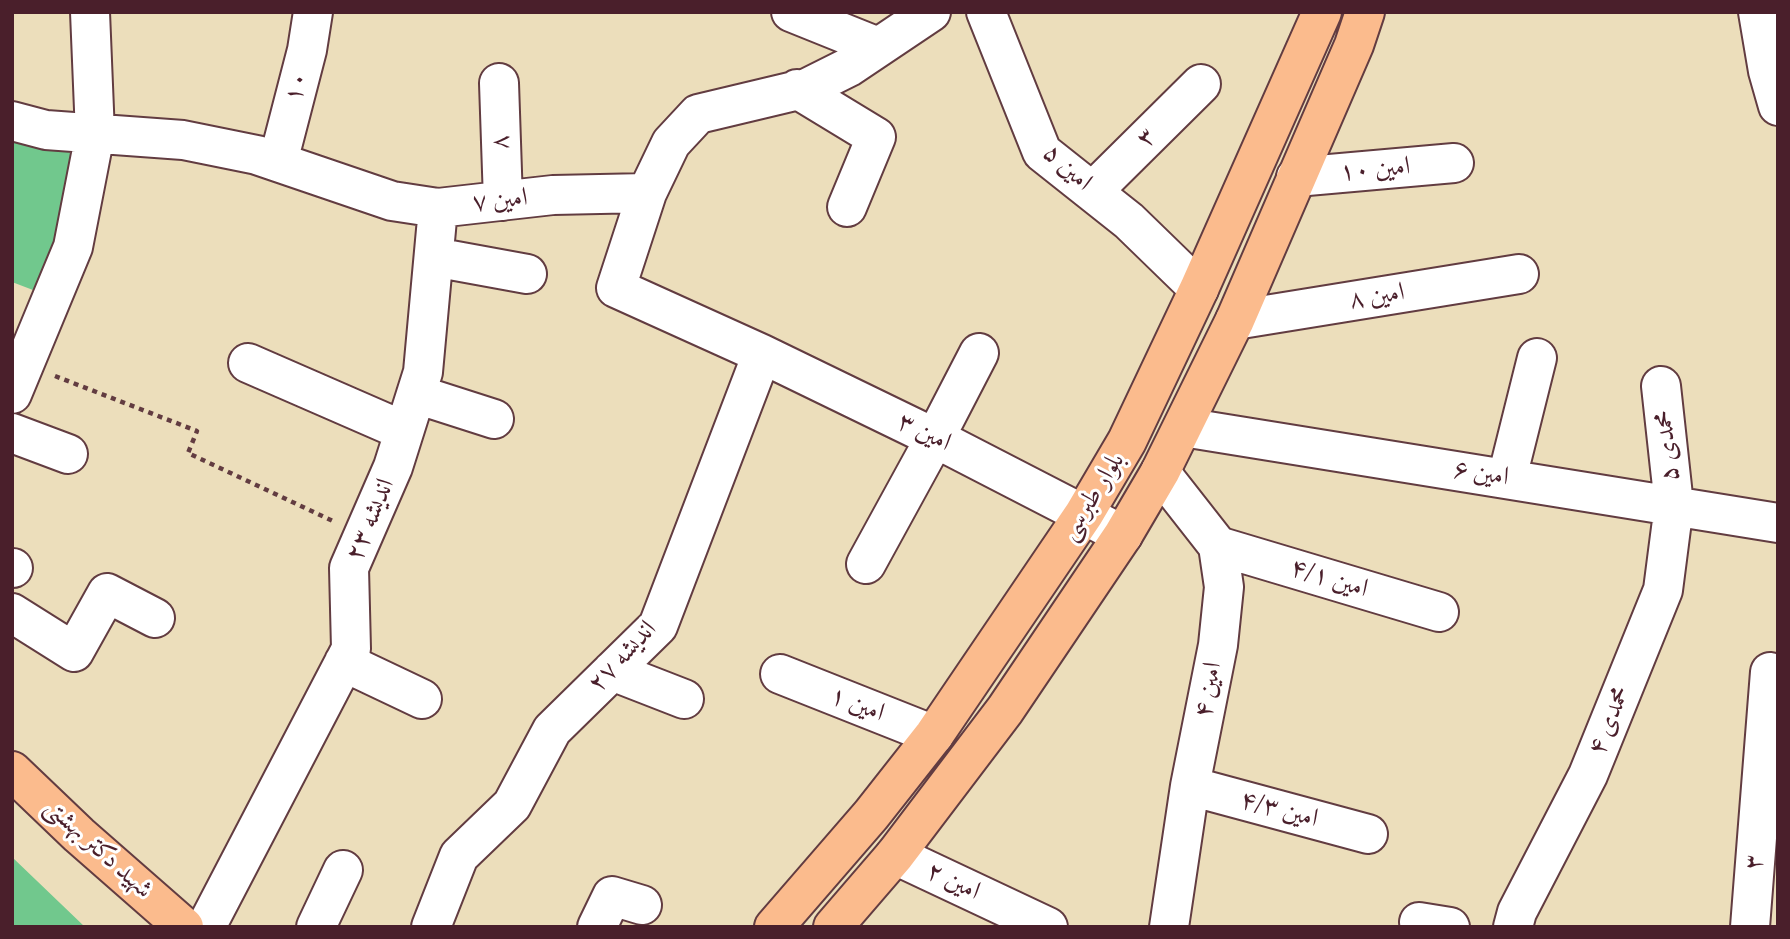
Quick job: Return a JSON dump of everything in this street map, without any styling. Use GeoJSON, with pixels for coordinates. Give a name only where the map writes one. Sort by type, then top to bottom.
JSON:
{"type":"FeatureCollection","features":[{"type":"Feature","properties":{"kind":"main road","name":"بلوار طبرسی"},"geometry":{"type":"LineString","coordinates":[[774,927],[871,815],[934,735],[1084,514],[1127,441],[1199,289],[1322,12]]}},
{"type":"Feature","properties":{"kind":"main road","name":"بلوار طبرسی"},"geometry":{"type":"LineString","coordinates":[[833,927],[895,855],[1005,710],[1123,535],[1183,427],[1235,320],[1354,45],[1365,12]]}},
{"type":"Feature","properties":{"kind":"main road","name":"شهید دکتر بهشتی"},"geometry":{"type":"LineString","coordinates":[[12,771],[79,835],[184,927]]}},
{"type":"Feature","properties":{"kind":"main road","name":"شهید دکتر بهشتی"},"geometry":{"type":"LineString","coordinates":[[12,800],[151,927]]}},
{"type":"Feature","properties":{"kind":"street"},"geometry":{"type":"LineString","coordinates":[[18,379],[72,247],[94,134],[90,12]]}},
{"type":"Feature","properties":{"kind":"street","name":"۱۰"},"geometry":{"type":"LineString","coordinates":[[278,162],[307,50],[313,12]]}},
{"type":"Feature","properties":{"kind":"street"},"geometry":{"type":"LineString","coordinates":[[791,12],[878,47]]}},
{"type":"Feature","properties":{"kind":"street"},"geometry":{"type":"LineString","coordinates":[[646,193],[671,143],[698,114],[807,88],[849,67],[931,12]]}},
{"type":"Feature","properties":{"kind":"street","name":"امین ۵"},"geometry":{"type":"LineString","coordinates":[[986,12],[1042,152],[1129,221],[1199,289]]}},
{"type":"Feature","properties":{"kind":"street"},"geometry":{"type":"LineString","coordinates":[[1758,12],[1768,71],[1778,106]]}},
{"type":"Feature","properties":{"kind":"street","name":"۸"},"geometry":{"type":"LineString","coordinates":[[499,83],[503,201]]}},
{"type":"Feature","properties":{"kind":"street","name":"۳"},"geometry":{"type":"LineString","coordinates":[[1094,191],[1201,84]]}},
{"type":"Feature","properties":{"kind":"street"},"geometry":{"type":"LineString","coordinates":[[797,89],[876,137],[847,207]]}},
{"type":"Feature","properties":{"kind":"street","name":"امین ۷"},"geometry":{"type":"LineString","coordinates":[[12,121],[46,130],[183,140],[257,155],[392,201],[438,208],[553,195],[646,193]]}},
{"type":"Feature","properties":{"kind":"street","name":"امین ۱۰"},"geometry":{"type":"LineString","coordinates":[[1296,177],[1454,163]]}},
{"type":"Feature","properties":{"kind":"street","name":"امین ۳"},"geometry":{"type":"LineString","coordinates":[[646,193],[616,288],[762,354],[935,438],[1123,535]]}},
{"type":"Feature","properties":{"kind":"street","name":"اندیشه ۲۳"},"geometry":{"type":"LineString","coordinates":[[206,927],[351,649],[349,568],[393,467],[422,372],[438,208]]}},
{"type":"Feature","properties":{"kind":"street"},"geometry":{"type":"LineString","coordinates":[[434,257],[527,274]]}},
{"type":"Feature","properties":{"kind":"street","name":"امین ۸"},"geometry":{"type":"LineString","coordinates":[[1235,320],[1519,274]]}},
{"type":"Feature","properties":{"kind":"street"},"geometry":{"type":"LineString","coordinates":[[866,564],[979,353]]}},
{"type":"Feature","properties":{"kind":"street","name":"اندیشه ۲۷"},"geometry":{"type":"LineString","coordinates":[[431,927],[459,856],[512,805],[552,730],[658,626],[762,354]]}},
{"type":"Feature","properties":{"kind":"street"},"geometry":{"type":"LineString","coordinates":[[1507,478],[1537,358]]}},
{"type":"Feature","properties":{"kind":"street"},"geometry":{"type":"LineString","coordinates":[[248,363],[404,431]]}},
{"type":"Feature","properties":{"kind":"street","name":"محمدی ۵"},"geometry":{"type":"LineString","coordinates":[[1661,386],[1674,505]]}},
{"type":"Feature","properties":{"kind":"street"},"geometry":{"type":"LineString","coordinates":[[416,394],[494,419]]}},
{"type":"Feature","properties":{"kind":"street","name":"امین ۶"},"geometry":{"type":"LineString","coordinates":[[1183,427],[1778,523]]}},
{"type":"Feature","properties":{"kind":"street"},"geometry":{"type":"LineString","coordinates":[[12,433],[68,454]]}},
{"type":"Feature","properties":{"kind":"street","name":"امین ۴"},"geometry":{"type":"LineString","coordinates":[[1160,471],[1218,546],[1224,587],[1218,645],[1190,786],[1169,927]]}},
{"type":"Feature","properties":{"kind":"street","name":"محمدی ۴"},"geometry":{"type":"LineString","coordinates":[[1513,927],[1517,912],[1588,775],[1663,590],[1674,505]]}},
{"type":"Feature","properties":{"kind":"street","name":"امین ۴/۱"},"geometry":{"type":"LineString","coordinates":[[1218,546],[1439,612]]}},
{"type":"Feature","properties":{"kind":"street"},"geometry":{"type":"LineString","coordinates":[[12,613],[74,652],[107,593],[155,618]]}},
{"type":"Feature","properties":{"kind":"street"},"geometry":{"type":"LineString","coordinates":[[344,662],[422,699]]}},
{"type":"Feature","properties":{"kind":"street"},"geometry":{"type":"LineString","coordinates":[[612,671],[684,699]]}},
{"type":"Feature","properties":{"kind":"street","name":"۳"},"geometry":{"type":"LineString","coordinates":[[1750,927],[1770,672]]}},
{"type":"Feature","properties":{"kind":"street","name":"امین ۱"},"geometry":{"type":"LineString","coordinates":[[780,674],[934,735]]}},
{"type":"Feature","properties":{"kind":"street","name":"۴/۳ امین"},"geometry":{"type":"LineString","coordinates":[[1190,786],[1368,834]]}},
{"type":"Feature","properties":{"kind":"street","name":"امین ۲"},"geometry":{"type":"LineString","coordinates":[[895,855],[1048,927]]}},
{"type":"Feature","properties":{"kind":"street"},"geometry":{"type":"LineString","coordinates":[[316,927],[344,870]]}},
{"type":"Feature","properties":{"kind":"street"},"geometry":{"type":"LineString","coordinates":[[597,927],[612,895],[642,905]]}},
{"type":"Feature","properties":{"kind":"path"},"geometry":{"type":"LineString","coordinates":[[18,379],[197,431],[188,453],[363,535]]}},
{"type":"Feature","properties":{"kind":"green space"},"geometry":{"type":"Polygon","coordinates":[[[12,133],[77,155],[55,246],[33,290],[12,282],[12,133]]]}},
{"type":"Feature","properties":{"kind":"green space"},"geometry":{"type":"Polygon","coordinates":[[[12,857],[85,927],[12,927],[12,857]]]}}]}
